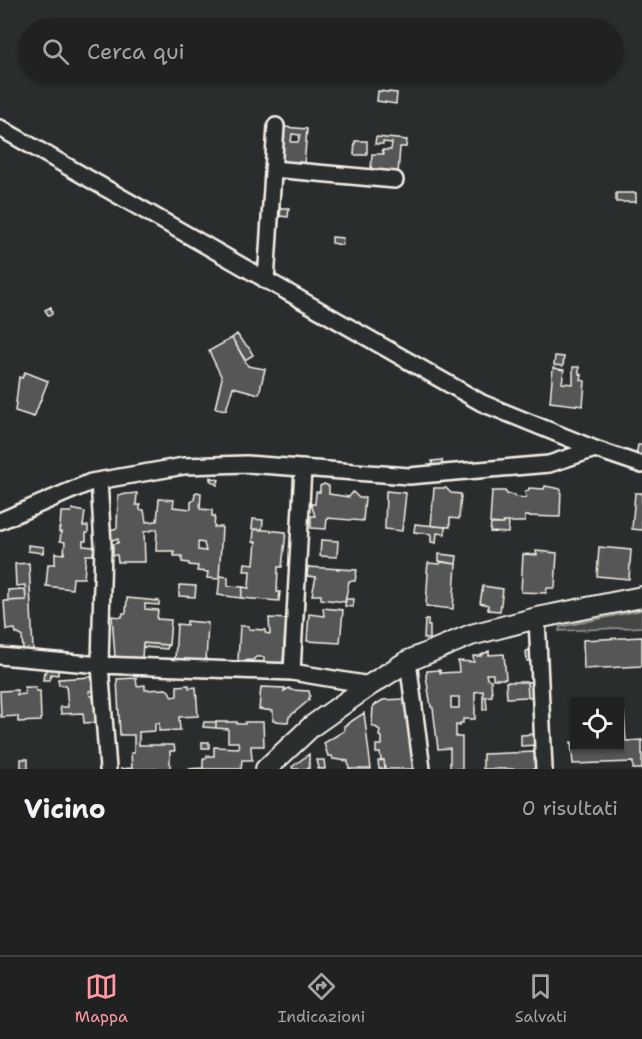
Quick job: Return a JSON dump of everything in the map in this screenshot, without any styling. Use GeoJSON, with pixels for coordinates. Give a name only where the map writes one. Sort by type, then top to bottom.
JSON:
{"type":"FeatureCollection","features":[{"type":"Feature","properties":{"kind":"main road"},"geometry":{"type":"LineString","coordinates":[[266,769],[312,726],[408,661],[471,635],[537,618],[642,597]]}},
{"type":"Feature","properties":{"kind":"street"},"geometry":{"type":"LineString","coordinates":[[266,281],[276,126]]}},
{"type":"Feature","properties":{"kind":"street"},"geometry":{"type":"LineString","coordinates":[[2,132],[482,403],[595,449],[642,465]]}},
{"type":"Feature","properties":{"kind":"street"},"geometry":{"type":"LineString","coordinates":[[273,170],[395,180]]}},
{"type":"Feature","properties":{"kind":"street"},"geometry":{"type":"LineString","coordinates":[[0,521],[91,482],[184,466],[246,464],[409,476],[549,464],[595,449]]}},
{"type":"Feature","properties":{"kind":"street"},"geometry":{"type":"LineString","coordinates":[[292,672],[303,468]]}},
{"type":"Feature","properties":{"kind":"street"},"geometry":{"type":"LineString","coordinates":[[99,480],[103,545],[100,665],[108,769]]}},
{"type":"Feature","properties":{"kind":"street"},"geometry":{"type":"LineString","coordinates":[[537,618],[544,769]]}},
{"type":"Feature","properties":{"kind":"street"},"geometry":{"type":"LineString","coordinates":[[0,656],[100,665],[292,672],[370,685]]}},
{"type":"Feature","properties":{"kind":"street"},"geometry":{"type":"LineString","coordinates":[[408,661],[422,769]]}},
{"type":"Feature","properties":{"kind":"shaded area"},"geometry":{"type":"Polygon","coordinates":[[[642,610],[642,627],[559,631],[560,627],[642,610]]]}},
{"type":"Feature","properties":{"kind":"building"},"geometry":{"type":"Polygon","coordinates":[[[378,91],[397,93],[396,104],[377,101],[378,91]]]}},
{"type":"Feature","properties":{"kind":"building"},"geometry":{"type":"Polygon","coordinates":[[[284,127],[307,129],[304,166],[280,164],[284,127]],[[292,134],[291,142],[298,142],[300,135],[292,134]]]}},
{"type":"Feature","properties":{"kind":"building"},"geometry":{"type":"Polygon","coordinates":[[[376,137],[407,140],[406,147],[400,147],[398,174],[371,172],[372,154],[384,154],[382,150],[391,150],[392,143],[375,144],[376,137]]]}},
{"type":"Feature","properties":{"kind":"building"},"geometry":{"type":"Polygon","coordinates":[[[355,141],[367,141],[367,155],[354,155],[355,141]]]}},
{"type":"Feature","properties":{"kind":"building"},"geometry":{"type":"Polygon","coordinates":[[[616,193],[636,193],[636,202],[616,202],[616,193]]]}},
{"type":"Feature","properties":{"kind":"building"},"geometry":{"type":"Polygon","coordinates":[[[281,208],[289,208],[288,217],[280,216],[281,208]]]}},
{"type":"Feature","properties":{"kind":"building"},"geometry":{"type":"Polygon","coordinates":[[[332,237],[343,238],[342,245],[332,243],[332,237]]]}},
{"type":"Feature","properties":{"kind":"building"},"geometry":{"type":"Polygon","coordinates":[[[51,307],[52,314],[49,316],[45,310],[51,307]]]}},
{"type":"Feature","properties":{"kind":"building"},"geometry":{"type":"Polygon","coordinates":[[[237,334],[253,355],[245,360],[232,338],[237,334]]]}},
{"type":"Feature","properties":{"kind":"building"},"geometry":{"type":"Polygon","coordinates":[[[232,338],[248,366],[265,369],[259,394],[233,387],[226,410],[215,408],[222,378],[209,351],[232,338]]]}},
{"type":"Feature","properties":{"kind":"building"},"geometry":{"type":"Polygon","coordinates":[[[555,356],[564,357],[563,366],[554,365],[555,356]]]}},
{"type":"Feature","properties":{"kind":"building"},"geometry":{"type":"Polygon","coordinates":[[[573,367],[579,367],[581,380],[585,381],[583,406],[550,402],[553,368],[564,370],[562,383],[573,384],[573,367]]]}},
{"type":"Feature","properties":{"kind":"building"},"geometry":{"type":"Polygon","coordinates":[[[25,372],[48,381],[34,417],[15,411],[19,377],[22,378],[25,372]]]}},
{"type":"Feature","properties":{"kind":"building"},"geometry":{"type":"Polygon","coordinates":[[[638,445],[642,445],[642,457],[636,456],[638,445]]]}},
{"type":"Feature","properties":{"kind":"building"},"geometry":{"type":"Polygon","coordinates":[[[442,460],[443,467],[433,467],[432,461],[442,460]]]}},
{"type":"Feature","properties":{"kind":"building"},"geometry":{"type":"Polygon","coordinates":[[[210,477],[219,480],[217,485],[210,480],[210,477]]]}},
{"type":"Feature","properties":{"kind":"building"},"geometry":{"type":"Polygon","coordinates":[[[324,484],[329,486],[329,494],[349,497],[353,492],[359,498],[365,498],[363,521],[327,518],[326,529],[311,528],[311,516],[315,516],[311,504],[315,504],[316,492],[320,492],[320,486],[324,484]]]}},
{"type":"Feature","properties":{"kind":"building"},"geometry":{"type":"Polygon","coordinates":[[[545,486],[561,489],[560,517],[525,516],[525,522],[490,523],[492,491],[505,491],[515,497],[526,498],[525,491],[529,488],[544,489],[545,486]]]}},
{"type":"Feature","properties":{"kind":"building"},"geometry":{"type":"Polygon","coordinates":[[[434,488],[446,488],[451,493],[461,494],[459,519],[450,518],[450,527],[431,526],[434,488]]]}},
{"type":"Feature","properties":{"kind":"building"},"geometry":{"type":"Polygon","coordinates":[[[386,491],[406,493],[402,531],[385,529],[386,491]]]}},
{"type":"Feature","properties":{"kind":"building"},"geometry":{"type":"Polygon","coordinates":[[[137,493],[136,505],[140,505],[140,510],[144,510],[146,522],[157,521],[159,499],[174,500],[173,507],[191,509],[195,493],[201,493],[200,509],[212,510],[212,516],[215,516],[214,527],[222,527],[219,579],[207,578],[208,572],[197,571],[198,566],[182,562],[182,556],[174,556],[174,551],[156,551],[157,529],[144,532],[145,562],[118,562],[117,555],[113,555],[113,544],[118,543],[118,539],[111,540],[110,530],[117,528],[118,495],[137,493]],[[198,542],[198,550],[206,551],[204,543],[198,542]]]}},
{"type":"Feature","properties":{"kind":"building"},"geometry":{"type":"Polygon","coordinates":[[[635,493],[642,493],[642,530],[632,529],[635,493]]]}},
{"type":"Feature","properties":{"kind":"building"},"geometry":{"type":"Polygon","coordinates":[[[72,509],[85,512],[83,526],[88,526],[88,533],[86,533],[83,546],[94,547],[93,555],[86,555],[84,578],[73,578],[72,589],[46,586],[48,564],[55,564],[55,553],[64,554],[65,542],[60,541],[61,532],[59,532],[61,512],[71,512],[72,509]]]}},
{"type":"Feature","properties":{"kind":"building"},"geometry":{"type":"Polygon","coordinates":[[[253,519],[263,520],[262,530],[252,529],[253,519]]]}},
{"type":"Feature","properties":{"kind":"building"},"geometry":{"type":"Polygon","coordinates":[[[503,522],[509,522],[508,533],[490,532],[491,524],[503,524],[503,522]]]}},
{"type":"Feature","properties":{"kind":"building"},"geometry":{"type":"Polygon","coordinates":[[[415,524],[445,527],[445,534],[437,533],[436,543],[431,542],[431,534],[414,532],[415,524]]]}},
{"type":"Feature","properties":{"kind":"building"},"geometry":{"type":"Polygon","coordinates":[[[254,529],[286,532],[282,567],[278,567],[279,601],[241,598],[243,587],[249,588],[250,571],[244,571],[245,563],[254,564],[256,542],[253,542],[254,529]]]}},
{"type":"Feature","properties":{"kind":"building"},"geometry":{"type":"Polygon","coordinates":[[[321,540],[338,541],[337,557],[320,556],[321,540]]]}},
{"type":"Feature","properties":{"kind":"building"},"geometry":{"type":"Polygon","coordinates":[[[28,545],[44,547],[43,553],[28,551],[28,545]]]}},
{"type":"Feature","properties":{"kind":"building"},"geometry":{"type":"Polygon","coordinates":[[[599,547],[631,550],[629,579],[597,576],[599,547]]]}},
{"type":"Feature","properties":{"kind":"building"},"geometry":{"type":"Polygon","coordinates":[[[536,551],[557,553],[555,588],[547,588],[546,593],[521,592],[523,554],[537,555],[536,551]]]}},
{"type":"Feature","properties":{"kind":"building"},"geometry":{"type":"Polygon","coordinates":[[[439,554],[457,556],[456,564],[439,561],[439,554]]]}},
{"type":"Feature","properties":{"kind":"building"},"geometry":{"type":"Polygon","coordinates":[[[441,562],[456,564],[453,609],[426,606],[428,563],[440,564],[441,562]]]}},
{"type":"Feature","properties":{"kind":"building"},"geometry":{"type":"Polygon","coordinates":[[[29,563],[33,650],[23,650],[22,636],[16,633],[15,629],[6,630],[4,601],[26,600],[25,585],[16,586],[15,564],[29,563]]]}},
{"type":"Feature","properties":{"kind":"building"},"geometry":{"type":"Polygon","coordinates":[[[308,567],[357,570],[355,581],[349,581],[345,602],[321,599],[321,595],[312,595],[316,577],[307,576],[308,567]]]}},
{"type":"Feature","properties":{"kind":"building"},"geometry":{"type":"Polygon","coordinates":[[[220,576],[228,577],[228,586],[243,587],[241,598],[218,595],[220,576]]]}},
{"type":"Feature","properties":{"kind":"building"},"geometry":{"type":"Polygon","coordinates":[[[179,585],[196,586],[195,597],[179,596],[179,585]]]}},
{"type":"Feature","properties":{"kind":"building"},"geometry":{"type":"Polygon","coordinates":[[[483,586],[503,589],[500,611],[488,610],[488,605],[480,603],[483,586]]]}},
{"type":"Feature","properties":{"kind":"building"},"geometry":{"type":"Polygon","coordinates":[[[25,589],[26,600],[8,601],[8,590],[25,589]]]}},
{"type":"Feature","properties":{"kind":"building"},"geometry":{"type":"Polygon","coordinates":[[[127,598],[159,601],[159,605],[145,604],[145,609],[158,610],[157,619],[171,620],[169,645],[143,643],[140,660],[115,657],[112,616],[122,617],[123,613],[126,613],[127,598]]]}},
{"type":"Feature","properties":{"kind":"building"},"geometry":{"type":"Polygon","coordinates":[[[346,599],[354,599],[353,607],[345,606],[346,599]]]}},
{"type":"Feature","properties":{"kind":"building"},"geometry":{"type":"Polygon","coordinates":[[[323,608],[343,610],[340,643],[307,641],[309,614],[324,616],[323,608]]]}},
{"type":"Feature","properties":{"kind":"building"},"geometry":{"type":"Polygon","coordinates":[[[269,618],[288,619],[283,665],[264,663],[264,657],[238,661],[240,626],[265,630],[265,633],[270,634],[269,618]]]}},
{"type":"Feature","properties":{"kind":"building"},"geometry":{"type":"Polygon","coordinates":[[[428,619],[430,639],[424,639],[425,620],[428,619]]]}},
{"type":"Feature","properties":{"kind":"building"},"geometry":{"type":"Polygon","coordinates":[[[187,621],[208,623],[206,662],[175,660],[177,624],[187,625],[187,621]]]}},
{"type":"Feature","properties":{"kind":"building"},"geometry":{"type":"Polygon","coordinates":[[[642,637],[642,666],[584,669],[583,640],[642,637]]]}},
{"type":"Feature","properties":{"kind":"building"},"geometry":{"type":"Polygon","coordinates":[[[143,643],[168,645],[167,649],[143,647],[143,643]]]}},
{"type":"Feature","properties":{"kind":"building"},"geometry":{"type":"Polygon","coordinates":[[[531,650],[531,661],[527,661],[526,651],[531,650]]]}},
{"type":"Feature","properties":{"kind":"building"},"geometry":{"type":"Polygon","coordinates":[[[489,651],[489,655],[504,654],[506,679],[493,679],[493,674],[486,674],[487,679],[491,680],[492,696],[483,697],[483,691],[475,692],[475,719],[463,719],[460,726],[456,725],[456,737],[462,737],[462,769],[450,769],[450,748],[438,749],[427,671],[459,672],[458,661],[474,662],[473,656],[481,656],[489,651]],[[451,697],[451,708],[459,708],[459,697],[451,697]]]}},
{"type":"Feature","properties":{"kind":"building"},"geometry":{"type":"Polygon","coordinates":[[[47,669],[58,669],[58,675],[51,674],[50,680],[43,680],[47,669]]]}},
{"type":"Feature","properties":{"kind":"building"},"geometry":{"type":"Polygon","coordinates":[[[92,677],[93,690],[89,691],[90,696],[93,696],[94,704],[101,704],[102,722],[84,723],[83,713],[61,714],[60,707],[68,707],[66,685],[59,685],[58,679],[92,677]]]}},
{"type":"Feature","properties":{"kind":"building"},"geometry":{"type":"Polygon","coordinates":[[[136,678],[137,686],[145,685],[145,690],[166,689],[172,697],[177,696],[177,686],[196,687],[198,716],[179,717],[180,730],[159,731],[159,723],[155,723],[155,731],[139,732],[139,745],[174,745],[175,751],[170,751],[170,769],[120,769],[132,768],[131,753],[134,753],[134,735],[120,735],[117,679],[136,678]]]}},
{"type":"Feature","properties":{"kind":"building"},"geometry":{"type":"Polygon","coordinates":[[[537,681],[538,696],[528,697],[527,682],[537,681]]]}},
{"type":"Feature","properties":{"kind":"building"},"geometry":{"type":"Polygon","coordinates":[[[506,682],[527,682],[528,697],[507,698],[506,682]]]}},
{"type":"Feature","properties":{"kind":"building"},"geometry":{"type":"Polygon","coordinates":[[[25,687],[36,687],[36,691],[40,691],[41,721],[18,722],[18,716],[1,717],[0,691],[17,690],[17,695],[25,694],[25,687]]]}},
{"type":"Feature","properties":{"kind":"building"},"geometry":{"type":"Polygon","coordinates":[[[261,687],[285,688],[284,691],[289,688],[309,691],[310,696],[308,701],[289,717],[288,722],[273,721],[273,711],[259,709],[261,687]]]}},
{"type":"Feature","properties":{"kind":"building"},"geometry":{"type":"Polygon","coordinates":[[[483,697],[486,697],[487,709],[483,710],[483,697]]]}},
{"type":"Feature","properties":{"kind":"building"},"geometry":{"type":"Polygon","coordinates":[[[404,699],[414,769],[385,769],[384,760],[381,760],[380,753],[376,753],[376,745],[382,745],[382,737],[379,736],[380,730],[372,725],[373,706],[383,700],[404,699]]]}},
{"type":"Feature","properties":{"kind":"building"},"geometry":{"type":"Polygon","coordinates":[[[364,713],[371,769],[349,769],[348,761],[328,756],[324,743],[344,731],[344,726],[364,713]]]}},
{"type":"Feature","properties":{"kind":"building"},"geometry":{"type":"Polygon","coordinates":[[[624,713],[626,741],[642,740],[642,769],[633,769],[633,762],[573,764],[572,751],[624,751],[624,713]]]}},
{"type":"Feature","properties":{"kind":"building"},"geometry":{"type":"Polygon","coordinates":[[[204,722],[216,722],[216,728],[203,727],[204,722]]]}},
{"type":"Feature","properties":{"kind":"building"},"geometry":{"type":"Polygon","coordinates":[[[216,722],[245,724],[245,722],[263,722],[264,746],[251,746],[252,760],[242,760],[241,769],[186,769],[203,768],[203,759],[207,756],[214,756],[214,747],[239,748],[238,742],[228,742],[228,729],[216,728],[216,722]]]}},
{"type":"Feature","properties":{"kind":"building"},"geometry":{"type":"Polygon","coordinates":[[[536,734],[536,745],[521,746],[521,735],[536,734]]]}},
{"type":"Feature","properties":{"kind":"building"},"geometry":{"type":"Polygon","coordinates":[[[202,742],[209,742],[209,748],[202,748],[202,742]]]}},
{"type":"Feature","properties":{"kind":"building"},"geometry":{"type":"Polygon","coordinates":[[[536,752],[537,769],[483,769],[483,754],[536,752]]]}},
{"type":"Feature","properties":{"kind":"building"},"geometry":{"type":"Polygon","coordinates":[[[309,754],[309,769],[293,769],[292,767],[309,754]]]}},
{"type":"Feature","properties":{"kind":"building"},"geometry":{"type":"Polygon","coordinates":[[[21,759],[28,759],[28,768],[21,768],[21,759]]]}},
{"type":"Feature","properties":{"kind":"building"},"geometry":{"type":"Polygon","coordinates":[[[317,760],[324,760],[325,769],[317,769],[319,768],[317,760]]]}},
{"type":"Feature","properties":{"kind":"building"},"geometry":{"type":"Polygon","coordinates":[[[384,760],[385,769],[379,769],[378,761],[384,760]]]}}]}
